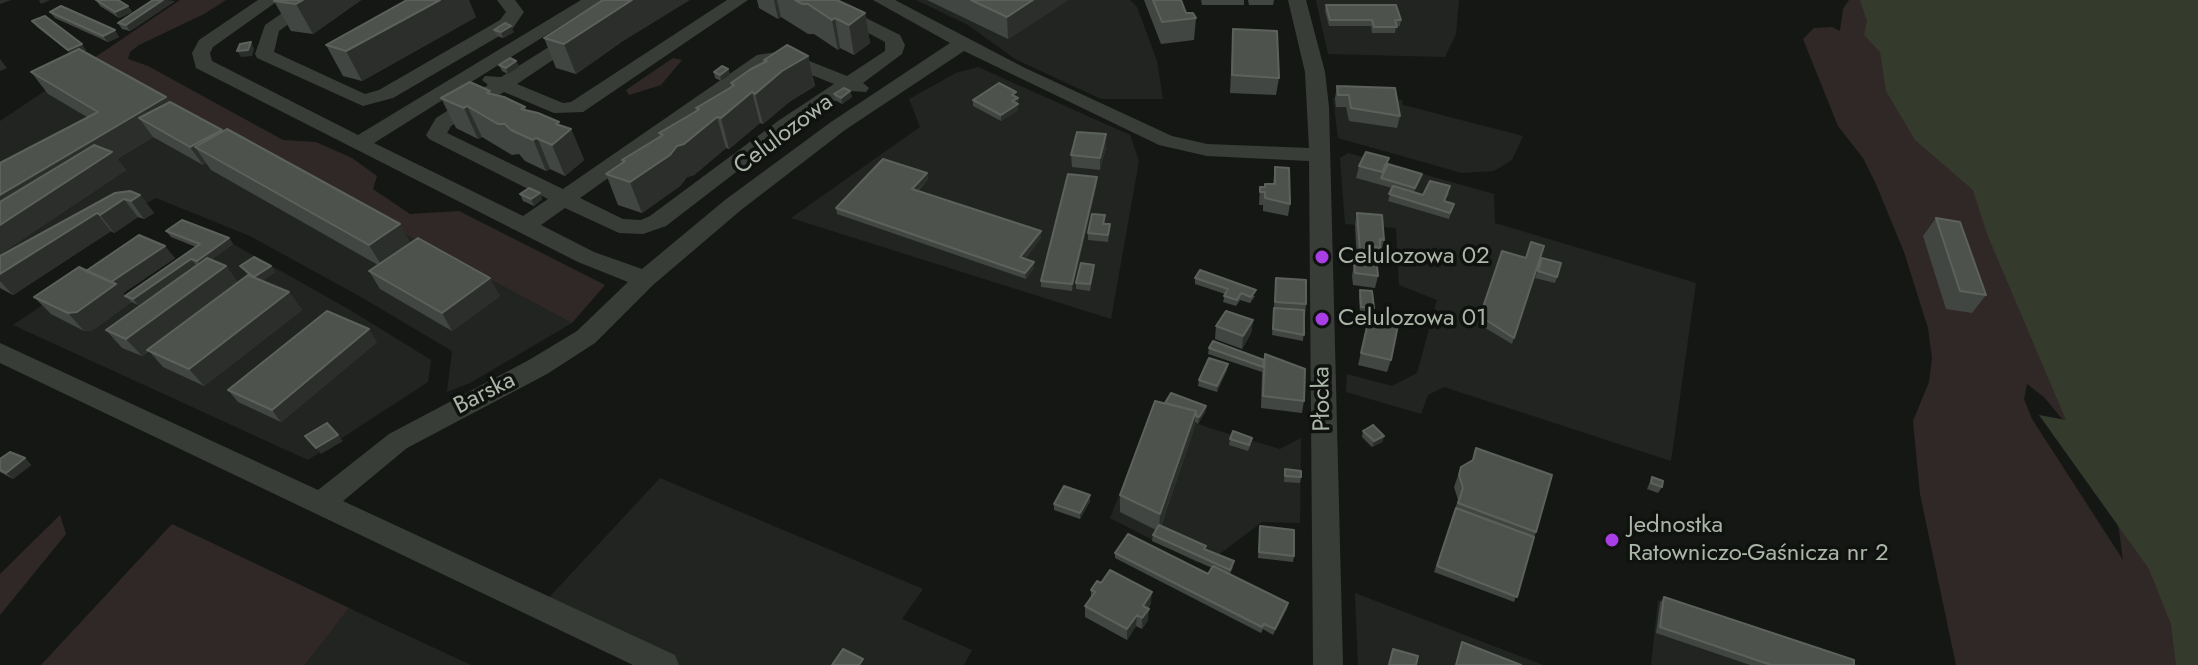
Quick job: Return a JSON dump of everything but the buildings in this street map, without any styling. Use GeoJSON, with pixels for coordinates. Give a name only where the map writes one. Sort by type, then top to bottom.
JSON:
{"type":"FeatureCollection","features":[{"type":"Feature","properties":{"kind":"street"},"geometry":{"type":"LineString","coordinates":[[270,0],[203,48],[201,58],[210,68],[586,257],[645,279]]}},
{"type":"Feature","properties":{"kind":"street"},"geometry":{"type":"LineString","coordinates":[[313,0],[271,29],[263,52],[358,100],[379,98],[511,21],[515,12],[506,0]]}},
{"type":"Feature","properties":{"kind":"street"},"geometry":{"type":"LineString","coordinates":[[359,143],[593,0]]}},
{"type":"Feature","properties":{"kind":"street"},"geometry":{"type":"LineString","coordinates":[[475,72],[561,109],[576,108],[739,0]]}},
{"type":"Feature","properties":{"kind":"street"},"geometry":{"type":"LineString","coordinates":[[597,25],[443,122],[436,135],[619,226],[633,228],[651,224],[785,125],[893,54],[895,42],[816,0]]}},
{"type":"Feature","properties":{"kind":"street"},"geometry":{"type":"LineString","coordinates":[[882,0],[963,43],[1166,141],[1207,150],[1321,155]]}},
{"type":"Feature","properties":{"kind":"street","name":"Płocka"},"geometry":{"type":"LineString","coordinates":[[1297,0],[1317,87],[1321,155],[1328,665]]}},
{"type":"Feature","properties":{"kind":"street"},"geometry":{"type":"LineString","coordinates":[[511,21],[540,32]]}},
{"type":"Feature","properties":{"kind":"street","name":"Celulozowa"},"geometry":{"type":"LineString","coordinates":[[645,279],[733,205],[879,98],[963,43]]}},
{"type":"Feature","properties":{"kind":"street"},"geometry":{"type":"LineString","coordinates":[[525,226],[764,59],[784,57],[879,98]]}},
{"type":"Feature","properties":{"kind":"street"},"geometry":{"type":"LineString","coordinates":[[289,107],[327,85]]}},
{"type":"Feature","properties":{"kind":"street","name":"Barska"},"geometry":{"type":"LineString","coordinates":[[321,503],[398,441],[538,367],[586,337],[645,279]]}},
{"type":"Feature","properties":{"kind":"street"},"geometry":{"type":"LineString","coordinates":[[0,352],[664,665]]}},
{"type":"Feature","properties":{"kind":"shaded area"},"geometry":{"type":"Polygon","coordinates":[[[180,0],[226,0],[139,45],[130,52],[128,59],[148,66],[283,140],[316,142],[352,158],[377,176],[373,189],[410,214],[459,211],[605,285],[572,323],[85,64],[180,0]]]}},
{"type":"Feature","properties":{"kind":"shaded area"},"geometry":{"type":"Polygon","coordinates":[[[916,0],[1130,0],[1137,7],[1157,61],[1163,99],[1101,99],[1015,59],[968,25],[916,0]]]}},
{"type":"Feature","properties":{"kind":"shaded area"},"geometry":{"type":"Polygon","coordinates":[[[1316,0],[1459,0],[1456,34],[1445,57],[1328,54],[1316,0]]]}},
{"type":"Feature","properties":{"kind":"shaded area"},"geometry":{"type":"Polygon","coordinates":[[[1849,0],[2198,0],[2198,665],[1956,665],[1920,494],[1913,421],[1929,382],[1932,358],[1928,328],[1904,252],[1876,184],[1863,158],[1838,126],[1803,39],[1814,28],[1832,27],[1840,31],[1843,9],[1849,0]],[[2027,384],[2024,399],[2032,419],[2123,560],[2119,530],[2104,479],[2086,448],[2044,397],[2027,384]]]}},
{"type":"Feature","properties":{"kind":"shaded area"},"geometry":{"type":"Polygon","coordinates":[[[1860,0],[2198,0],[2198,665],[2176,665],[2171,624],[2149,569],[2039,415],[2066,420],[1987,234],[1973,190],[1915,140],[1886,91],[1880,52],[1864,35],[1867,21],[1860,0]]]}},
{"type":"Feature","properties":{"kind":"shaded area"},"geometry":{"type":"Polygon","coordinates":[[[673,58],[682,60],[661,85],[629,95],[626,90],[673,58]]]}},
{"type":"Feature","properties":{"kind":"shaded area"},"geometry":{"type":"Polygon","coordinates":[[[85,64],[572,323],[470,383],[447,392],[452,351],[250,236],[156,198],[0,282],[0,121],[85,64]]]}},
{"type":"Feature","properties":{"kind":"shaded area"},"geometry":{"type":"Polygon","coordinates":[[[978,67],[1130,135],[1139,161],[1111,319],[791,218],[920,127],[909,99],[956,73],[978,67]]]}},
{"type":"Feature","properties":{"kind":"shaded area"},"geometry":{"type":"Polygon","coordinates":[[[1333,98],[1402,100],[1403,105],[1523,136],[1512,160],[1494,171],[1462,173],[1338,138],[1333,98]]]}},
{"type":"Feature","properties":{"kind":"shaded area"},"geometry":{"type":"Polygon","coordinates":[[[1348,153],[1494,194],[1495,223],[1696,283],[1671,461],[1444,387],[1428,395],[1421,414],[1346,392],[1347,374],[1392,386],[1417,373],[1437,300],[1399,285],[1396,228],[1345,224],[1340,158],[1348,153]]]}},
{"type":"Feature","properties":{"kind":"shaded area"},"geometry":{"type":"Polygon","coordinates":[[[233,244],[431,360],[428,382],[308,460],[13,325],[80,280],[149,247],[175,258],[119,296],[138,305],[196,265],[202,267],[233,244]]]}},
{"type":"Feature","properties":{"kind":"shaded area"},"geometry":{"type":"Polygon","coordinates":[[[1155,406],[1209,428],[1280,449],[1301,438],[1300,523],[1262,522],[1213,559],[1203,555],[1198,563],[1110,518],[1155,406]]]}},
{"type":"Feature","properties":{"kind":"shaded area"},"geometry":{"type":"Polygon","coordinates":[[[660,478],[923,589],[902,619],[972,650],[964,665],[675,665],[544,603],[660,478]]]}},
{"type":"Feature","properties":{"kind":"shaded area"},"geometry":{"type":"Polygon","coordinates":[[[60,515],[66,534],[0,615],[0,574],[60,515]]]}},
{"type":"Feature","properties":{"kind":"shaded area"},"geometry":{"type":"Polygon","coordinates":[[[172,524],[349,608],[305,665],[41,665],[172,524]]]}},
{"type":"Feature","properties":{"kind":"shaded area"},"geometry":{"type":"Polygon","coordinates":[[[1355,593],[1543,665],[1358,665],[1355,593]]]}},
{"type":"Feature","properties":{"kind":"shaded area"},"geometry":{"type":"Polygon","coordinates":[[[1658,600],[1859,665],[1651,665],[1658,600]]]}},
{"type":"Feature","properties":{"kind":"shaded area"},"geometry":{"type":"Polygon","coordinates":[[[349,608],[402,633],[471,665],[305,665],[349,608]]]}},
{"type":"Feature","properties":{"kind":"place","name":"Celulozowa 02"},"geometry":{"type":"Point","coordinates":[1322,257]}},
{"type":"Feature","properties":{"kind":"place","name":"Celulozowa 01"},"geometry":{"type":"Point","coordinates":[1322,319]}},
{"type":"Feature","properties":{"kind":"place","name":"Jednostka Ratowniczo-Gaśnicza nr 2"},"geometry":{"type":"Point","coordinates":[1612,540]}}]}
